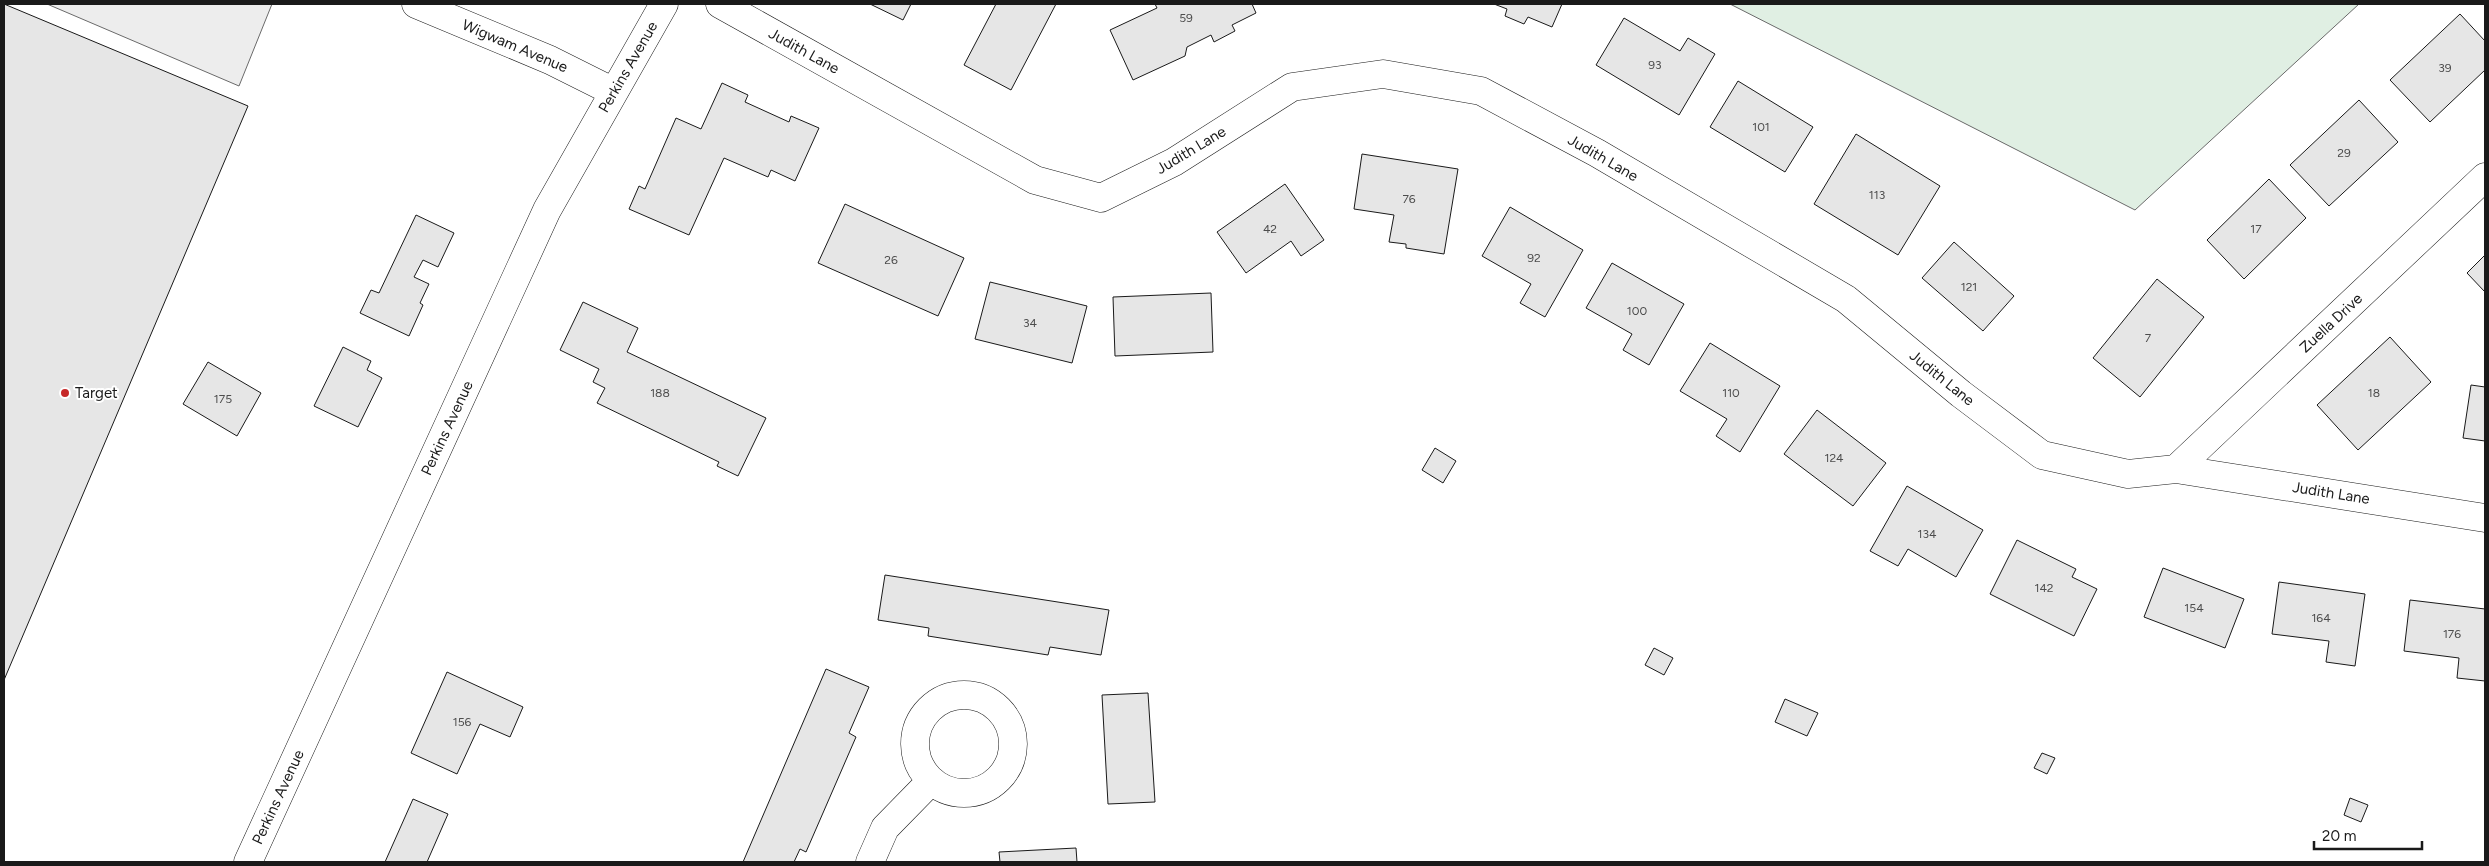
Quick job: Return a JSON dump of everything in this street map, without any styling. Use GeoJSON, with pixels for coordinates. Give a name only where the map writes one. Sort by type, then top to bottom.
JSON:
{"type":"FeatureCollection","features":[{"type":"Feature","properties":{"kind":"street","name":"Wigwam Avenue"},"geometry":{"type":"LineString","coordinates":[[416,4],[550,60],[614,92]]}},
{"type":"Feature","properties":{"kind":"street","name":"Perkins Avenue"},"geometry":{"type":"LineString","coordinates":[[248,862],[547,210],[664,4]]}},
{"type":"Feature","properties":{"kind":"street","name":"Judith Lane"},"geometry":{"type":"LineString","coordinates":[[720,4],[1030,177],[1102,198],[1174,162],[1292,87],[1383,74],[1481,91],[1597,154],[1846,299],[1961,394],[2042,454],[2128,474],[2176,469],[2485,518]]}},
{"type":"Feature","properties":{"kind":"street","name":"Zuella Drive"},"geometry":{"type":"LineString","coordinates":[[2176,469],[2485,177]]}},
{"type":"Feature","properties":{"kind":"street"},"geometry":{"type":"LineString","coordinates":[[870,862],[885,828],[931,781]]}},
{"type":"Feature","properties":{"kind":"green space"},"geometry":{"type":"Polygon","coordinates":[[[1730,4],[2359,4],[2135,210],[1730,4]]]}},
{"type":"Feature","properties":{"kind":"shaded area"},"geometry":{"type":"Polygon","coordinates":[[[47,4],[272,4],[239,86],[47,4]]]}},
{"type":"Feature","properties":{"kind":"building","name":"Target"},"geometry":{"type":"Polygon","coordinates":[[[4,4],[248,106],[4,680],[4,4]]]}},
{"type":"Feature","properties":{"kind":"building"},"geometry":{"type":"Polygon","coordinates":[[[870,4],[911,4],[903,20],[870,4]]]}},
{"type":"Feature","properties":{"kind":"building"},"geometry":{"type":"Polygon","coordinates":[[[996,4],[1056,4],[1011,90],[964,65],[996,4]]]}},
{"type":"Feature","properties":{"kind":"building"},"geometry":{"type":"Polygon","coordinates":[[[1155,4],[1252,4],[1256,13],[1232,25],[1235,31],[1214,42],[1211,35],[1187,47],[1185,56],[1133,80],[1110,30],[1157,8],[1155,4]]]}},
{"type":"Feature","properties":{"kind":"building"},"geometry":{"type":"Polygon","coordinates":[[[1494,4],[1562,4],[1552,27],[1528,17],[1524,24],[1505,16],[1507,9],[1494,4]]]}},
{"type":"Feature","properties":{"kind":"building"},"geometry":{"type":"Polygon","coordinates":[[[2460,14],[2485,41],[2485,70],[2430,122],[2390,80],[2460,14]]]}},
{"type":"Feature","properties":{"kind":"building"},"geometry":{"type":"Polygon","coordinates":[[[1624,18],[1680,51],[1688,38],[1715,54],[1679,115],[1596,65],[1624,18]]]}},
{"type":"Feature","properties":{"kind":"building"},"geometry":{"type":"Polygon","coordinates":[[[1738,81],[1813,127],[1785,172],[1710,127],[1738,81]]]}},
{"type":"Feature","properties":{"kind":"building"},"geometry":{"type":"Polygon","coordinates":[[[722,83],[748,95],[745,102],[789,122],[791,116],[819,128],[795,181],[771,170],[768,177],[724,158],[689,235],[629,209],[639,186],[645,189],[676,118],[701,129],[722,83]]]}},
{"type":"Feature","properties":{"kind":"building"},"geometry":{"type":"Polygon","coordinates":[[[2359,100],[2398,142],[2329,206],[2290,165],[2359,100]]]}},
{"type":"Feature","properties":{"kind":"building"},"geometry":{"type":"Polygon","coordinates":[[[1856,134],[1940,186],[1898,255],[1814,204],[1856,134]]]}},
{"type":"Feature","properties":{"kind":"building"},"geometry":{"type":"Polygon","coordinates":[[[1362,154],[1458,169],[1444,254],[1406,248],[1406,244],[1389,242],[1394,215],[1354,209],[1362,154]]]}},
{"type":"Feature","properties":{"kind":"building"},"geometry":{"type":"Polygon","coordinates":[[[2269,179],[2306,218],[2244,279],[2207,240],[2269,179]]]}},
{"type":"Feature","properties":{"kind":"building"},"geometry":{"type":"Polygon","coordinates":[[[1285,184],[1324,240],[1301,256],[1291,241],[1246,273],[1217,232],[1285,184]]]}},
{"type":"Feature","properties":{"kind":"building"},"geometry":{"type":"Polygon","coordinates":[[[845,204],[964,258],[938,316],[818,263],[845,204]]]}},
{"type":"Feature","properties":{"kind":"building"},"geometry":{"type":"Polygon","coordinates":[[[1510,207],[1583,250],[1545,317],[1520,303],[1531,284],[1482,256],[1510,207]]]}},
{"type":"Feature","properties":{"kind":"building"},"geometry":{"type":"Polygon","coordinates":[[[416,215],[454,233],[438,267],[423,260],[414,277],[429,284],[420,303],[423,305],[409,336],[360,313],[371,290],[379,293],[416,215]]]}},
{"type":"Feature","properties":{"kind":"building"},"geometry":{"type":"Polygon","coordinates":[[[1954,242],[2014,296],[1983,331],[1922,278],[1954,242]]]}},
{"type":"Feature","properties":{"kind":"building"},"geometry":{"type":"Polygon","coordinates":[[[2485,255],[2485,292],[2467,273],[2485,255]]]}},
{"type":"Feature","properties":{"kind":"building"},"geometry":{"type":"Polygon","coordinates":[[[1612,263],[1684,304],[1649,365],[1623,350],[1632,334],[1586,308],[1612,263]]]}},
{"type":"Feature","properties":{"kind":"building"},"geometry":{"type":"Polygon","coordinates":[[[2157,279],[2204,317],[2140,397],[2093,358],[2157,279]]]}},
{"type":"Feature","properties":{"kind":"building"},"geometry":{"type":"Polygon","coordinates":[[[990,282],[1087,306],[1072,363],[975,339],[990,282]]]}},
{"type":"Feature","properties":{"kind":"building"},"geometry":{"type":"Polygon","coordinates":[[[1211,293],[1213,352],[1115,356],[1113,297],[1211,293]]]}},
{"type":"Feature","properties":{"kind":"building"},"geometry":{"type":"Polygon","coordinates":[[[583,302],[638,328],[627,352],[766,418],[738,476],[717,466],[719,462],[597,403],[605,388],[593,382],[599,369],[560,350],[583,302]]]}},
{"type":"Feature","properties":{"kind":"building"},"geometry":{"type":"Polygon","coordinates":[[[2390,337],[2431,382],[2358,450],[2317,405],[2390,337]]]}},
{"type":"Feature","properties":{"kind":"building"},"geometry":{"type":"Polygon","coordinates":[[[1710,343],[1780,386],[1740,452],[1716,436],[1727,419],[1680,391],[1710,343]]]}},
{"type":"Feature","properties":{"kind":"building"},"geometry":{"type":"Polygon","coordinates":[[[343,347],[371,361],[367,370],[382,378],[358,427],[314,406],[343,347]]]}},
{"type":"Feature","properties":{"kind":"building"},"geometry":{"type":"Polygon","coordinates":[[[208,362],[261,393],[237,436],[183,404],[208,362]]]}},
{"type":"Feature","properties":{"kind":"building"},"geometry":{"type":"Polygon","coordinates":[[[2471,385],[2485,387],[2485,441],[2463,438],[2471,385]]]}},
{"type":"Feature","properties":{"kind":"building"},"geometry":{"type":"Polygon","coordinates":[[[1817,410],[1886,463],[1853,506],[1784,454],[1817,410]]]}},
{"type":"Feature","properties":{"kind":"building"},"geometry":{"type":"Polygon","coordinates":[[[1435,448],[1456,461],[1443,483],[1422,470],[1435,448]]]}},
{"type":"Feature","properties":{"kind":"building"},"geometry":{"type":"Polygon","coordinates":[[[1907,486],[1983,530],[1956,577],[1908,549],[1898,566],[1870,551],[1907,486]]]}},
{"type":"Feature","properties":{"kind":"building"},"geometry":{"type":"Polygon","coordinates":[[[2017,540],[2076,569],[2072,577],[2097,589],[2074,636],[1990,594],[2017,540]]]}},
{"type":"Feature","properties":{"kind":"building"},"geometry":{"type":"Polygon","coordinates":[[[2163,568],[2244,599],[2225,648],[2144,617],[2163,568]]]}},
{"type":"Feature","properties":{"kind":"building"},"geometry":{"type":"Polygon","coordinates":[[[885,575],[1109,610],[1101,655],[1050,647],[1048,655],[928,636],[929,628],[878,620],[885,575]]]}},
{"type":"Feature","properties":{"kind":"building"},"geometry":{"type":"Polygon","coordinates":[[[2279,582],[2365,594],[2355,666],[2326,662],[2329,641],[2272,634],[2279,582]]]}},
{"type":"Feature","properties":{"kind":"building"},"geometry":{"type":"Polygon","coordinates":[[[2410,600],[2485,609],[2485,681],[2457,678],[2459,658],[2404,651],[2410,600]]]}},
{"type":"Feature","properties":{"kind":"building"},"geometry":{"type":"Polygon","coordinates":[[[1654,648],[1673,658],[1664,675],[1645,665],[1654,648]]]}},
{"type":"Feature","properties":{"kind":"building"},"geometry":{"type":"Polygon","coordinates":[[[826,669],[869,687],[849,733],[856,737],[806,852],[800,849],[794,862],[743,862],[826,669]]]}},
{"type":"Feature","properties":{"kind":"building"},"geometry":{"type":"Polygon","coordinates":[[[447,672],[523,707],[510,737],[480,724],[457,774],[411,753],[447,672]]]}},
{"type":"Feature","properties":{"kind":"building"},"geometry":{"type":"Polygon","coordinates":[[[1148,693],[1155,802],[1108,804],[1102,695],[1148,693]]]}},
{"type":"Feature","properties":{"kind":"building"},"geometry":{"type":"Polygon","coordinates":[[[1785,699],[1818,713],[1807,736],[1775,722],[1785,699]]]}},
{"type":"Feature","properties":{"kind":"building"},"geometry":{"type":"Polygon","coordinates":[[[2042,753],[2055,758],[2047,774],[2034,768],[2042,753]]]}},
{"type":"Feature","properties":{"kind":"building"},"geometry":{"type":"Polygon","coordinates":[[[2350,798],[2368,805],[2361,822],[2344,815],[2350,798]]]}},
{"type":"Feature","properties":{"kind":"building"},"geometry":{"type":"Polygon","coordinates":[[[413,799],[448,814],[427,862],[385,862],[413,799]]]}},
{"type":"Feature","properties":{"kind":"building"},"geometry":{"type":"Polygon","coordinates":[[[1076,848],[1077,862],[1000,862],[999,852],[1076,848]]]}},
{"type":"Feature","properties":{"kind":"place","name":"Target"},"geometry":{"type":"Point","coordinates":[65,393]}}]}
